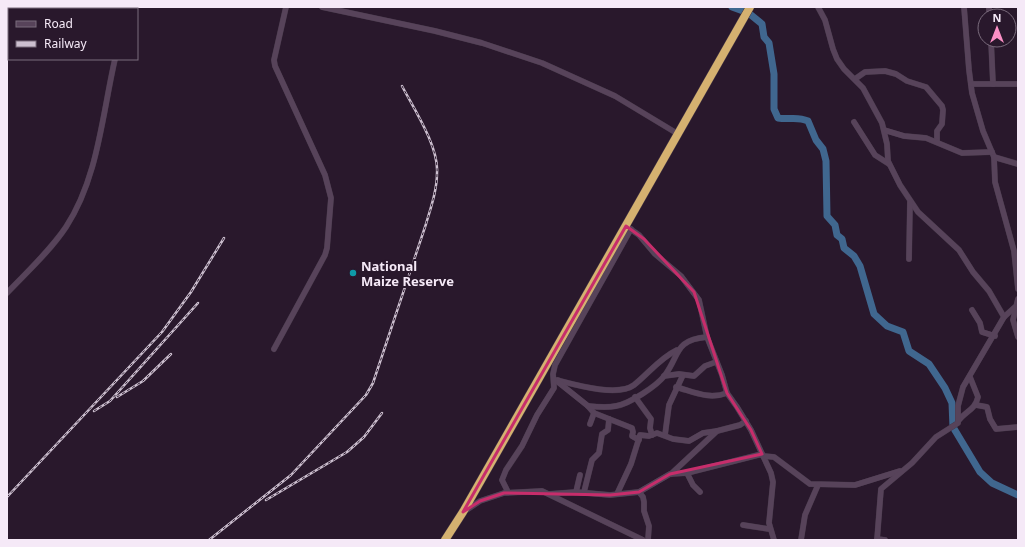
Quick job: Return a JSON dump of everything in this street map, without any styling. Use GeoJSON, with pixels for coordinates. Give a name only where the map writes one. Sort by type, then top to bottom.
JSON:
{"type":"FeatureCollection","features":[{"type":"Feature","properties":{"kind":"highway"},"geometry":{"type":"LineString","coordinates":[[445,540],[463,512],[628,228],[678,134],[750,7]]}},
{"type":"Feature","properties":{"kind":"street"},"geometry":{"type":"LineString","coordinates":[[274,349],[325,255],[327,248],[331,198],[325,175],[275,66],[276,54],[286,7]]}},
{"type":"Feature","properties":{"kind":"street"},"geometry":{"type":"LineString","coordinates":[[322,7],[435,31],[482,43],[534,60],[565,72],[615,96],[678,134]]}},
{"type":"Feature","properties":{"kind":"street"},"geometry":{"type":"LineString","coordinates":[[818,7],[828,28],[834,54],[844,69],[855,79],[866,93],[884,130],[889,164],[910,201],[918,212],[959,250],[973,272],[989,291],[1004,317]]}},
{"type":"Feature","properties":{"kind":"street"},"geometry":{"type":"LineString","coordinates":[[964,7],[971,84],[976,110],[993,154],[995,182],[1014,251],[1018,288]]}},
{"type":"Feature","properties":{"kind":"street"},"geometry":{"type":"LineString","coordinates":[[992,48],[994,84]]}},
{"type":"Feature","properties":{"kind":"street"},"geometry":{"type":"LineString","coordinates":[[7,293],[59,236],[85,192],[93,168],[115,60]]}},
{"type":"Feature","properties":{"kind":"street"},"geometry":{"type":"LineString","coordinates":[[855,79],[865,72],[885,71],[896,74],[907,82],[926,86],[942,106],[943,110],[942,124],[937,131],[937,142]]}},
{"type":"Feature","properties":{"kind":"street"},"geometry":{"type":"LineString","coordinates":[[971,84],[1018,84]]}},
{"type":"Feature","properties":{"kind":"street"},"geometry":{"type":"LineString","coordinates":[[854,122],[875,155],[889,164]]}},
{"type":"Feature","properties":{"kind":"street"},"geometry":{"type":"LineString","coordinates":[[884,130],[904,136],[926,138],[962,153],[993,154],[1018,164]]}},
{"type":"Feature","properties":{"kind":"street"},"geometry":{"type":"LineString","coordinates":[[910,201],[910,259]]}},
{"type":"Feature","properties":{"kind":"street"},"geometry":{"type":"LineString","coordinates":[[508,492],[502,480],[506,470],[522,446],[537,415],[554,388],[553,374],[555,365],[628,228],[640,235],[655,254],[681,276],[694,292],[701,308],[707,337],[727,394],[746,421],[771,473],[773,482],[769,529],[774,540]]}},
{"type":"Feature","properties":{"kind":"street"},"geometry":{"type":"LineString","coordinates":[[1018,299],[1013,320],[1018,337]]}},
{"type":"Feature","properties":{"kind":"street"},"geometry":{"type":"LineString","coordinates":[[959,420],[957,409],[963,387],[1004,317],[1017,307]]}},
{"type":"Feature","properties":{"kind":"street"},"geometry":{"type":"LineString","coordinates":[[972,310],[980,322],[982,332],[994,336]]}},
{"type":"Feature","properties":{"kind":"street"},"geometry":{"type":"LineString","coordinates":[[557,380],[621,391],[634,385],[667,355],[677,350],[689,340],[707,337]]}},
{"type":"Feature","properties":{"kind":"street"},"geometry":{"type":"LineString","coordinates":[[588,406],[617,406],[635,397],[664,376],[677,350]]}},
{"type":"Feature","properties":{"kind":"street"},"geometry":{"type":"LineString","coordinates":[[664,376],[694,376],[705,366],[716,362]]}},
{"type":"Feature","properties":{"kind":"street"},"geometry":{"type":"LineString","coordinates":[[548,364],[557,380],[588,406],[594,414],[632,428],[632,436],[639,440]]}},
{"type":"Feature","properties":{"kind":"street"},"geometry":{"type":"LineString","coordinates":[[665,435],[669,405],[682,375]]}},
{"type":"Feature","properties":{"kind":"street"},"geometry":{"type":"LineString","coordinates":[[884,540],[877,539],[882,489],[912,463],[936,437],[958,423],[963,414],[976,405],[978,397],[970,377]]}},
{"type":"Feature","properties":{"kind":"street"},"geometry":{"type":"LineString","coordinates":[[676,387],[709,397],[717,398],[727,394]]}},
{"type":"Feature","properties":{"kind":"street"},"geometry":{"type":"LineString","coordinates":[[635,397],[651,419],[650,428],[652,435]]}},
{"type":"Feature","properties":{"kind":"street"},"geometry":{"type":"LineString","coordinates":[[976,405],[987,407],[990,419],[996,429],[1018,427]]}},
{"type":"Feature","properties":{"kind":"street"},"geometry":{"type":"LineString","coordinates":[[590,424],[594,414]]}},
{"type":"Feature","properties":{"kind":"street"},"geometry":{"type":"LineString","coordinates":[[584,492],[592,460],[599,453],[602,434],[608,430],[609,419]]}},
{"type":"Feature","properties":{"kind":"street"},"geometry":{"type":"LineString","coordinates":[[617,494],[631,464],[640,435],[652,435],[657,433],[673,439],[689,441],[703,433],[740,425],[746,421]]}},
{"type":"Feature","properties":{"kind":"street"},"geometry":{"type":"LineString","coordinates":[[463,512],[480,501],[508,492],[530,491],[549,494],[576,492],[617,494],[639,492],[670,474],[717,430]]}},
{"type":"Feature","properties":{"kind":"street"},"geometry":{"type":"LineString","coordinates":[[670,474],[687,473],[763,455],[774,457],[806,483],[818,485],[855,485],[902,471]]}},
{"type":"Feature","properties":{"kind":"street"},"geometry":{"type":"LineString","coordinates":[[687,473],[693,485],[700,492]]}},
{"type":"Feature","properties":{"kind":"street"},"geometry":{"type":"LineString","coordinates":[[576,492],[580,475]]}},
{"type":"Feature","properties":{"kind":"street"},"geometry":{"type":"LineString","coordinates":[[801,540],[805,515],[818,485]]}},
{"type":"Feature","properties":{"kind":"street"},"geometry":{"type":"LineString","coordinates":[[639,492],[643,497],[644,511],[649,526],[648,540]]}},
{"type":"Feature","properties":{"kind":"street"},"geometry":{"type":"LineString","coordinates":[[549,494],[643,540]]}},
{"type":"Feature","properties":{"kind":"street"},"geometry":{"type":"LineString","coordinates":[[743,525],[769,529]]}},
{"type":"Feature","properties":{"kind":"highlighted area"},"geometry":{"type":"Polygon","coordinates":[[[626,226],[644,239],[694,292],[727,393],[751,430],[762,454],[670,474],[639,492],[610,495],[504,493],[480,501],[463,512],[626,226]]]}},
{"type":"Feature","properties":{"kind":"waterway"},"geometry":{"type":"LineString","coordinates":[[732,7],[743,11]]}},
{"type":"Feature","properties":{"kind":"waterway"},"geometry":{"type":"LineString","coordinates":[[751,15],[762,24],[764,37],[769,43],[774,74],[774,109],[778,118],[808,121],[816,140],[823,149],[826,161],[827,216],[835,225],[837,235],[842,239],[844,248],[854,256],[860,266],[874,314],[887,326],[903,332],[909,351],[929,364],[945,388],[952,403],[953,427],[980,472],[992,483],[1018,495]]}},
{"type":"Feature","properties":{"kind":"railway"},"geometry":{"type":"LineString","coordinates":[[209,540],[291,475],[366,395],[373,383],[426,224],[437,179],[437,163],[430,140],[402,86]]}},
{"type":"Feature","properties":{"kind":"railway"},"geometry":{"type":"LineString","coordinates":[[7,497],[162,332],[191,292],[224,238]]}},
{"type":"Feature","properties":{"kind":"railway"},"geometry":{"type":"LineString","coordinates":[[94,411],[110,401],[198,303]]}},
{"type":"Feature","properties":{"kind":"railway"},"geometry":{"type":"LineString","coordinates":[[117,397],[143,381],[171,354]]}},
{"type":"Feature","properties":{"kind":"railway"},"geometry":{"type":"LineString","coordinates":[[266,500],[347,452],[364,437],[382,413]]}},
{"type":"Feature","properties":{"kind":"place","name":"National Maize Reserve"},"geometry":{"type":"Point","coordinates":[353,273]}}]}
